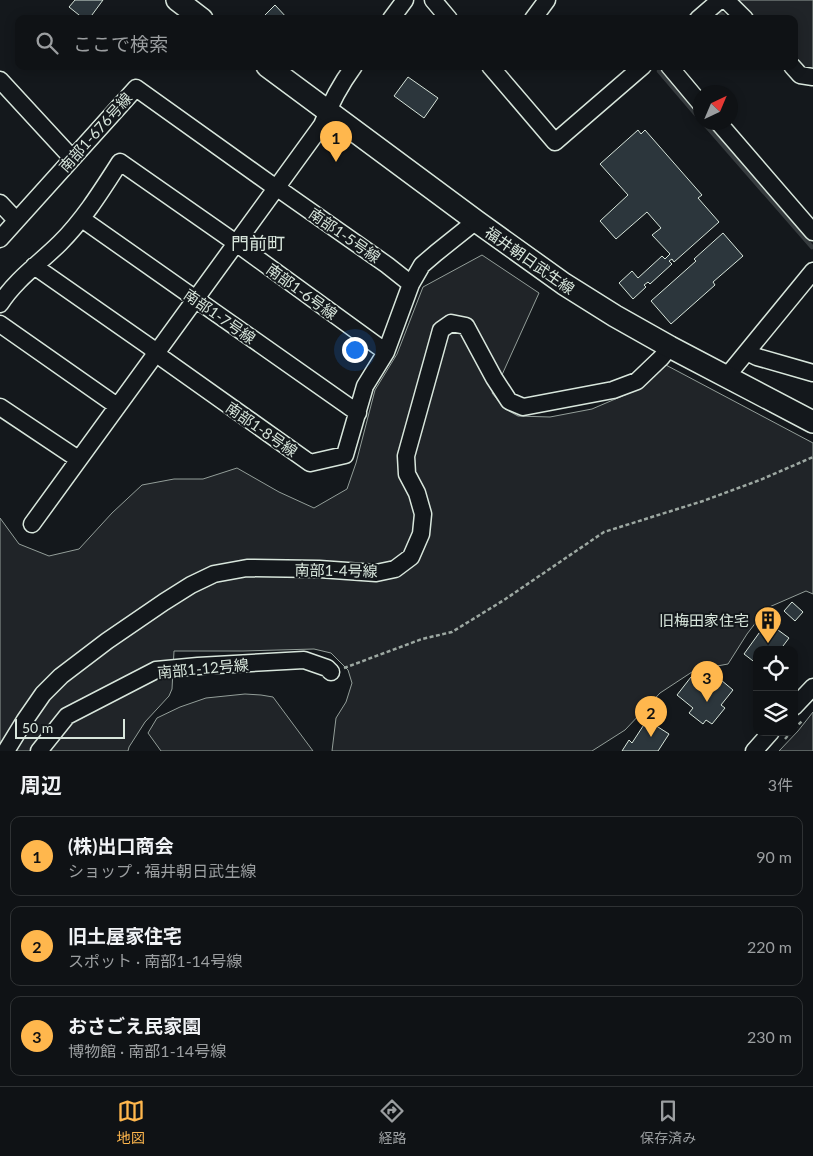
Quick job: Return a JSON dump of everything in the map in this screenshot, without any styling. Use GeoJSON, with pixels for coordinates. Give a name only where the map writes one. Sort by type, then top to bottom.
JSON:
{"type":"FeatureCollection","features":[{"type":"Feature","properties":{"kind":"main road"},"geometry":{"type":"LineString","coordinates":[[177,0],[197,15]]}},
{"type":"Feature","properties":{"kind":"main road","name":"福井朝日武生線"},"geometry":{"type":"LineString","coordinates":[[272,70],[476,222],[564,284],[615,316],[813,422]]}},
{"type":"Feature","properties":{"kind":"street"},"geometry":{"type":"LineString","coordinates":[[394,15],[405,0]]}},
{"type":"Feature","properties":{"kind":"street"},"geometry":{"type":"LineString","coordinates":[[433,0],[446,15]]}},
{"type":"Feature","properties":{"kind":"street"},"geometry":{"type":"LineString","coordinates":[[535,15],[548,0]]}},
{"type":"Feature","properties":{"kind":"street"},"geometry":{"type":"LineString","coordinates":[[703,15],[720,0]]}},
{"type":"Feature","properties":{"kind":"street"},"geometry":{"type":"LineString","coordinates":[[726,0],[741,15]]}},
{"type":"Feature","properties":{"kind":"street"},"geometry":{"type":"LineString","coordinates":[[32,524],[322,126],[327,110],[342,82],[351,70]]}},
{"type":"Feature","properties":{"kind":"street"},"geometry":{"type":"LineString","coordinates":[[493,70],[555,142],[638,70]]}},
{"type":"Feature","properties":{"kind":"street"},"geometry":{"type":"LineString","coordinates":[[672,70],[693,95]]}},
{"type":"Feature","properties":{"kind":"street"},"geometry":{"type":"LineString","coordinates":[[796,70],[800,75],[813,77]]}},
{"type":"Feature","properties":{"kind":"street"},"geometry":{"type":"LineString","coordinates":[[0,80],[72,158]]}},
{"type":"Feature","properties":{"kind":"street","name":"南部1-676号線"},"geometry":{"type":"LineString","coordinates":[[0,239],[136,88],[276,188]]}},
{"type":"Feature","properties":{"kind":"street"},"geometry":{"type":"LineString","coordinates":[[725,130],[813,232]]}},
{"type":"Feature","properties":{"kind":"street","name":"南部1-6号線"},"geometry":{"type":"LineString","coordinates":[[82,219],[120,162],[236,243],[386,352]]}},
{"type":"Feature","properties":{"kind":"street","name":"南部1-5号線"},"geometry":{"type":"LineString","coordinates":[[276,188],[387,265],[411,284]]}},
{"type":"Feature","properties":{"kind":"street"},"geometry":{"type":"LineString","coordinates":[[0,203],[16,220]]}},
{"type":"Feature","properties":{"kind":"street"},"geometry":{"type":"LineString","coordinates":[[0,304],[19,279],[60,244],[82,219]]}},
{"type":"Feature","properties":{"kind":"street","name":"南部1-7号線"},"geometry":{"type":"LineString","coordinates":[[82,219],[358,413]]}},
{"type":"Feature","properties":{"kind":"street","name":"南部1-8号線"},"geometry":{"type":"LineString","coordinates":[[34,266],[310,463],[345,455],[365,386],[386,352],[411,284],[422,265],[476,222]]}},
{"type":"Feature","properties":{"kind":"street"},"geometry":{"type":"LineString","coordinates":[[727,376],[813,272]]}},
{"type":"Feature","properties":{"kind":"street","name":"南部1-4号線"},"geometry":{"type":"LineString","coordinates":[[6,751],[43,694],[61,676],[107,641],[191,585],[214,574],[247,568],[376,572],[395,569],[411,557],[421,534],[423,514],[407,474],[406,456],[441,330],[451,323],[466,326],[508,401],[523,407],[613,390],[637,381],[661,358],[670,346]]}},
{"type":"Feature","properties":{"kind":"street"},"geometry":{"type":"LineString","coordinates":[[0,324],[117,406]]}},
{"type":"Feature","properties":{"kind":"street"},"geometry":{"type":"LineString","coordinates":[[747,352],[757,357],[813,373]]}},
{"type":"Feature","properties":{"kind":"street"},"geometry":{"type":"LineString","coordinates":[[0,407],[78,460]]}},
{"type":"Feature","properties":{"kind":"street","name":"南部1-12号線"},"geometry":{"type":"LineString","coordinates":[[39,751],[67,716],[156,670],[304,660],[327,668],[331,672]]}},
{"type":"Feature","properties":{"kind":"street"},"geometry":{"type":"LineString","coordinates":[[798,703],[813,687]]}},
{"type":"Feature","properties":{"kind":"street"},"geometry":{"type":"LineString","coordinates":[[754,751],[767,736]]}},
{"type":"Feature","properties":{"kind":"path"},"geometry":{"type":"LineString","coordinates":[[331,672],[422,638],[452,632],[504,600],[604,532],[719,495],[813,457]]}},
{"type":"Feature","properties":{"kind":"shaded area"},"geometry":{"type":"Polygon","coordinates":[[[813,0],[813,70],[803,68],[798,63],[798,15],[749,15],[736,1],[813,0]]]}},
{"type":"Feature","properties":{"kind":"shaded area"},"geometry":{"type":"Polygon","coordinates":[[[482,255],[539,293],[492,393],[505,409],[518,416],[550,417],[592,409],[640,387],[664,364],[813,443],[813,594],[806,591],[767,608],[747,634],[728,664],[695,670],[660,693],[625,730],[592,751],[332,751],[336,718],[346,702],[352,683],[348,670],[331,653],[314,649],[174,651],[172,689],[169,696],[145,722],[128,751],[0,751],[0,518],[19,544],[49,556],[79,549],[112,513],[142,485],[174,479],[203,479],[237,468],[279,492],[314,508],[347,489],[356,463],[375,390],[397,354],[423,287],[482,255]]]}},
{"type":"Feature","properties":{"kind":"shaded area"},"geometry":{"type":"Polygon","coordinates":[[[245,694],[273,697],[313,751],[161,751],[148,733],[157,718],[180,707],[206,698],[245,694]]]}},
{"type":"Feature","properties":{"kind":"shaded area"},"geometry":{"type":"Polygon","coordinates":[[[813,712],[813,751],[779,751],[793,736],[798,736],[798,731],[813,712]]]}},
{"type":"Feature","properties":{"kind":"building"},"geometry":{"type":"Polygon","coordinates":[[[75,0],[103,0],[92,15],[79,15],[69,7],[75,0]]]}},
{"type":"Feature","properties":{"kind":"building"},"geometry":{"type":"Polygon","coordinates":[[[275,5],[284,15],[265,15],[275,5]]]}},
{"type":"Feature","properties":{"kind":"building"},"geometry":{"type":"Polygon","coordinates":[[[408,77],[438,98],[424,118],[394,96],[408,77]]]}},
{"type":"Feature","properties":{"kind":"building"},"geometry":{"type":"Polygon","coordinates":[[[638,130],[641,134],[645,130],[702,195],[698,198],[719,222],[674,262],[672,259],[669,261],[672,264],[650,284],[648,282],[644,285],[646,287],[633,299],[619,283],[632,271],[638,278],[662,256],[665,259],[670,254],[652,235],[661,228],[647,212],[616,239],[600,221],[628,195],[600,164],[638,130]]]}},
{"type":"Feature","properties":{"kind":"building"},"geometry":{"type":"Polygon","coordinates":[[[723,233],[743,256],[713,282],[715,285],[671,324],[651,301],[696,261],[694,259],[723,233]]]}},
{"type":"Feature","properties":{"kind":"building"},"geometry":{"type":"Polygon","coordinates":[[[792,602],[803,612],[795,621],[784,611],[792,602]]]}},
{"type":"Feature","properties":{"kind":"building","name":"旧梅田家住宅"},"geometry":{"type":"Polygon","coordinates":[[[767,622],[789,638],[783,646],[753,646],[753,661],[744,654],[767,622]]]}},
{"type":"Feature","properties":{"kind":"building"},"geometry":{"type":"Polygon","coordinates":[[[715,675],[733,690],[721,705],[725,708],[712,724],[706,720],[703,724],[689,713],[693,708],[677,695],[691,677],[704,688],[715,675]]]}},
{"type":"Feature","properties":{"kind":"building"},"geometry":{"type":"Polygon","coordinates":[[[647,720],[669,734],[658,751],[622,751],[629,740],[632,743],[647,720]]]}},
{"type":"Feature","properties":{"kind":"waterway"},"geometry":{"type":"LineString","coordinates":[[660,70],[693,111]]}},
{"type":"Feature","properties":{"kind":"waterway"},"geometry":{"type":"LineString","coordinates":[[710,130],[812,247]]}},
{"type":"Feature","properties":{"kind":"place","name":"(株)出口商会"},"geometry":{"type":"Point","coordinates":[336,162]}},
{"type":"Feature","properties":{"kind":"place","name":"旧梅田家住宅"},"geometry":{"type":"Point","coordinates":[768,644]}},
{"type":"Feature","properties":{"kind":"place","name":"おさごえ民家園"},"geometry":{"type":"Point","coordinates":[707,702]}},
{"type":"Feature","properties":{"kind":"place","name":"旧土屋家住宅"},"geometry":{"type":"Point","coordinates":[651,737]}},
{"type":"Feature","properties":{"kind":"district","name":"門前町"},"geometry":{"type":"Point","coordinates":[258,243]}}]}
